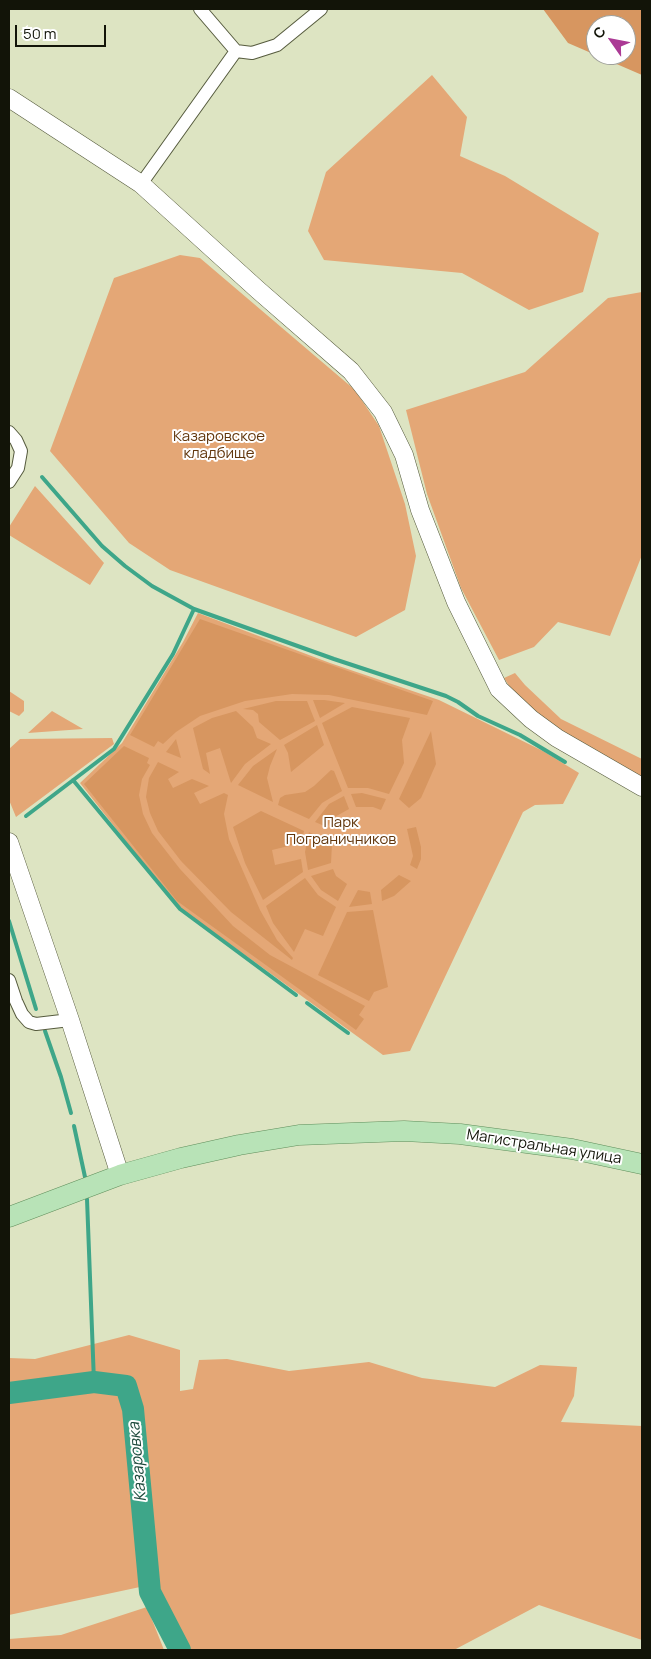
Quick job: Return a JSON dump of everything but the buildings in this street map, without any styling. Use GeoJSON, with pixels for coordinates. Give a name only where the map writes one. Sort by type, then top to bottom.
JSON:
{"type":"FeatureCollection","features":[{"type":"Feature","properties":{"kind":"main road","name":"Магистральная улица"},"geometry":{"type":"LineString","coordinates":[[9,1217],[120,1176],[239,1145],[299,1135],[364,1132],[451,1134],[514,1140],[572,1149],[642,1164]]}},
{"type":"Feature","properties":{"kind":"street"},"geometry":{"type":"LineString","coordinates":[[200,9],[236,51],[252,53],[277,45],[321,9]]}},
{"type":"Feature","properties":{"kind":"street"},"geometry":{"type":"LineString","coordinates":[[141,184],[236,51]]}},
{"type":"Feature","properties":{"kind":"street"},"geometry":{"type":"LineString","coordinates":[[9,98],[141,184],[351,371],[383,412],[404,455],[420,510],[456,602],[498,689],[531,720],[557,738],[642,787]]}},
{"type":"Feature","properties":{"kind":"street"},"geometry":{"type":"LineString","coordinates":[[9,432],[16,440],[21,451],[18,468],[9,482]]}},
{"type":"Feature","properties":{"kind":"street"},"geometry":{"type":"LineString","coordinates":[[9,842],[70,1020],[120,1176]]}},
{"type":"Feature","properties":{"kind":"street"},"geometry":{"type":"LineString","coordinates":[[9,980],[16,1001],[29,1022],[36,1024],[70,1020]]}},
{"type":"Feature","properties":{"kind":"green space"},"geometry":{"type":"Polygon","coordinates":[[[432,75],[467,117],[460,156],[505,176],[599,233],[583,292],[529,310],[462,273],[324,260],[308,231],[326,172],[432,75]]]}},
{"type":"Feature","properties":{"kind":"green space","name":"Казаровское кладбище"},"geometry":{"type":"Polygon","coordinates":[[[180,255],[200,258],[355,390],[379,426],[405,504],[416,556],[405,610],[356,637],[170,570],[129,543],[50,451],[114,278],[180,255]]]}},
{"type":"Feature","properties":{"kind":"green space"},"geometry":{"type":"Polygon","coordinates":[[[642,292],[642,555],[610,636],[558,622],[534,647],[499,660],[461,588],[427,494],[406,410],[525,372],[608,298],[642,292]]]}},
{"type":"Feature","properties":{"kind":"green space"},"geometry":{"type":"Polygon","coordinates":[[[35,486],[104,563],[90,585],[9,535],[9,527],[35,486]]]}},
{"type":"Feature","properties":{"kind":"green space","name":"Парк Пограничников"},"geometry":{"type":"Polygon","coordinates":[[[198,613],[330,663],[439,700],[543,751],[579,773],[563,804],[535,805],[523,812],[410,1051],[383,1055],[176,905],[80,783],[122,743],[183,642],[198,613]]]}},
{"type":"Feature","properties":{"kind":"green space"},"geometry":{"type":"Polygon","coordinates":[[[515,673],[561,719],[642,759],[642,778],[552,729],[519,701],[504,678],[515,673]]]}},
{"type":"Feature","properties":{"kind":"green space"},"geometry":{"type":"Polygon","coordinates":[[[9,691],[24,701],[24,711],[19,716],[9,711],[9,691]]]}},
{"type":"Feature","properties":{"kind":"green space"},"geometry":{"type":"Polygon","coordinates":[[[52,711],[83,729],[28,733],[52,711]]]}},
{"type":"Feature","properties":{"kind":"green space"},"geometry":{"type":"Polygon","coordinates":[[[112,738],[114,744],[16,817],[9,800],[9,749],[20,739],[112,738]]]}},
{"type":"Feature","properties":{"kind":"green space"},"geometry":{"type":"Polygon","coordinates":[[[129,1335],[180,1350],[180,1391],[193,1389],[199,1360],[227,1359],[289,1371],[369,1362],[422,1378],[495,1387],[540,1365],[577,1367],[574,1396],[561,1422],[642,1426],[642,1640],[539,1605],[454,1650],[189,1650],[154,1584],[9,1615],[9,1358],[35,1359],[129,1335]]]}},
{"type":"Feature","properties":{"kind":"green space"},"geometry":{"type":"Polygon","coordinates":[[[147,1607],[164,1650],[9,1650],[9,1639],[61,1635],[147,1607]]]}},
{"type":"Feature","properties":{"kind":"shaded area"},"geometry":{"type":"Polygon","coordinates":[[[543,9],[642,9],[642,75],[619,65],[636,65],[636,15],[586,15],[586,51],[568,43],[543,9]]]}},
{"type":"Feature","properties":{"kind":"shaded area"},"geometry":{"type":"Polygon","coordinates":[[[200,619],[433,701],[427,715],[329,695],[292,694],[245,701],[200,716],[176,732],[163,744],[158,741],[154,747],[130,735],[200,619]]]}},
{"type":"Feature","properties":{"kind":"shaded area"},"geometry":{"type":"Polygon","coordinates":[[[313,700],[324,700],[345,703],[320,718],[313,700]]]}},
{"type":"Feature","properties":{"kind":"shaded area"},"geometry":{"type":"Polygon","coordinates":[[[276,701],[307,701],[315,721],[280,740],[259,722],[258,714],[253,710],[243,709],[276,701]]]}},
{"type":"Feature","properties":{"kind":"shaded area"},"geometry":{"type":"Polygon","coordinates":[[[352,707],[410,718],[402,740],[404,763],[389,794],[368,788],[348,788],[322,723],[352,707]]]}},
{"type":"Feature","properties":{"kind":"shaded area"},"geometry":{"type":"Polygon","coordinates":[[[236,711],[253,727],[257,738],[271,744],[245,764],[231,783],[220,748],[206,753],[210,774],[203,769],[193,728],[212,718],[236,711]]]}},
{"type":"Feature","properties":{"kind":"shaded area"},"geometry":{"type":"Polygon","coordinates":[[[317,725],[324,745],[291,772],[288,753],[284,745],[317,725]]]}},
{"type":"Feature","properties":{"kind":"shaded area"},"geometry":{"type":"Polygon","coordinates":[[[431,731],[436,764],[421,798],[409,808],[399,799],[431,731]]]}},
{"type":"Feature","properties":{"kind":"shaded area"},"geometry":{"type":"Polygon","coordinates":[[[176,739],[181,758],[166,752],[176,739]]]}},
{"type":"Feature","properties":{"kind":"shaded area"},"geometry":{"type":"Polygon","coordinates":[[[124,746],[149,758],[147,763],[150,765],[142,779],[139,795],[143,814],[152,833],[180,869],[233,926],[270,955],[365,1006],[359,1015],[364,1019],[356,1030],[177,901],[84,784],[124,746]]]}},
{"type":"Feature","properties":{"kind":"shaded area"},"geometry":{"type":"Polygon","coordinates":[[[277,749],[267,778],[273,802],[238,785],[253,766],[277,749]]]}},
{"type":"Feature","properties":{"kind":"shaded area"},"geometry":{"type":"Polygon","coordinates":[[[158,762],[179,772],[168,779],[173,788],[192,779],[209,786],[194,793],[200,804],[224,793],[228,795],[224,814],[229,839],[260,910],[277,940],[293,958],[292,960],[231,912],[181,861],[158,831],[150,813],[146,797],[149,778],[158,762]]]}},
{"type":"Feature","properties":{"kind":"shaded area"},"geometry":{"type":"Polygon","coordinates":[[[331,770],[334,771],[342,791],[322,803],[309,819],[278,805],[280,798],[285,795],[305,792],[331,770]]]}},
{"type":"Feature","properties":{"kind":"shaded area"},"geometry":{"type":"Polygon","coordinates":[[[362,793],[386,799],[381,810],[373,807],[356,807],[351,794],[362,793]]]}},
{"type":"Feature","properties":{"kind":"shaded area"},"geometry":{"type":"Polygon","coordinates":[[[344,796],[349,809],[333,818],[327,827],[315,822],[329,804],[344,796]]]}},
{"type":"Feature","properties":{"kind":"shaded area"},"geometry":{"type":"Polygon","coordinates":[[[261,811],[304,831],[301,843],[272,850],[275,865],[301,859],[303,872],[263,900],[245,863],[233,827],[261,811]]]}},
{"type":"Feature","properties":{"kind":"shaded area"},"geometry":{"type":"Polygon","coordinates":[[[416,827],[421,847],[421,859],[417,869],[410,865],[413,856],[407,829],[416,827]]]}},
{"type":"Feature","properties":{"kind":"shaded area"},"geometry":{"type":"Polygon","coordinates":[[[309,832],[332,844],[331,863],[308,870],[305,852],[309,832]]]}},
{"type":"Feature","properties":{"kind":"shaded area"},"geometry":{"type":"Polygon","coordinates":[[[333,869],[336,876],[347,884],[338,901],[321,890],[311,876],[333,869]]]}},
{"type":"Feature","properties":{"kind":"shaded area"},"geometry":{"type":"Polygon","coordinates":[[[399,875],[411,881],[394,896],[382,901],[381,890],[399,875]]]}},
{"type":"Feature","properties":{"kind":"shaded area"},"geometry":{"type":"Polygon","coordinates":[[[305,878],[318,895],[336,907],[323,936],[305,929],[294,952],[273,923],[266,906],[305,878]]]}},
{"type":"Feature","properties":{"kind":"shaded area"},"geometry":{"type":"Polygon","coordinates":[[[358,890],[370,892],[372,904],[349,907],[358,890]]]}},
{"type":"Feature","properties":{"kind":"shaded area"},"geometry":{"type":"Polygon","coordinates":[[[373,910],[388,987],[374,992],[369,1001],[318,975],[347,912],[373,910]]]}},
{"type":"Feature","properties":{"kind":"waterway"},"geometry":{"type":"LineString","coordinates":[[42,477],[102,546],[125,566],[152,586],[194,609]]}},
{"type":"Feature","properties":{"kind":"waterway"},"geometry":{"type":"LineString","coordinates":[[26,816],[114,749],[173,654],[194,609],[334,659],[446,696],[478,716],[520,735],[565,762]]}},
{"type":"Feature","properties":{"kind":"waterway"},"geometry":{"type":"LineString","coordinates":[[73,780],[180,909],[296,995]]}},
{"type":"Feature","properties":{"kind":"waterway"},"geometry":{"type":"LineString","coordinates":[[9,921],[36,1009]]}},
{"type":"Feature","properties":{"kind":"waterway"},"geometry":{"type":"LineString","coordinates":[[307,1003],[348,1033]]}},
{"type":"Feature","properties":{"kind":"waterway"},"geometry":{"type":"LineString","coordinates":[[45,1031],[71,1113]]}},
{"type":"Feature","properties":{"kind":"waterway"},"geometry":{"type":"LineString","coordinates":[[74,1126],[85,1177]]}},
{"type":"Feature","properties":{"kind":"waterway"},"geometry":{"type":"LineString","coordinates":[[87,1199],[94,1382]]}},
{"type":"Feature","properties":{"kind":"waterway","name":"Казаровка"},"geometry":{"type":"LineString","coordinates":[[9,1393],[94,1382],[126,1386],[133,1409],[150,1592],[180,1650]]}}]}
